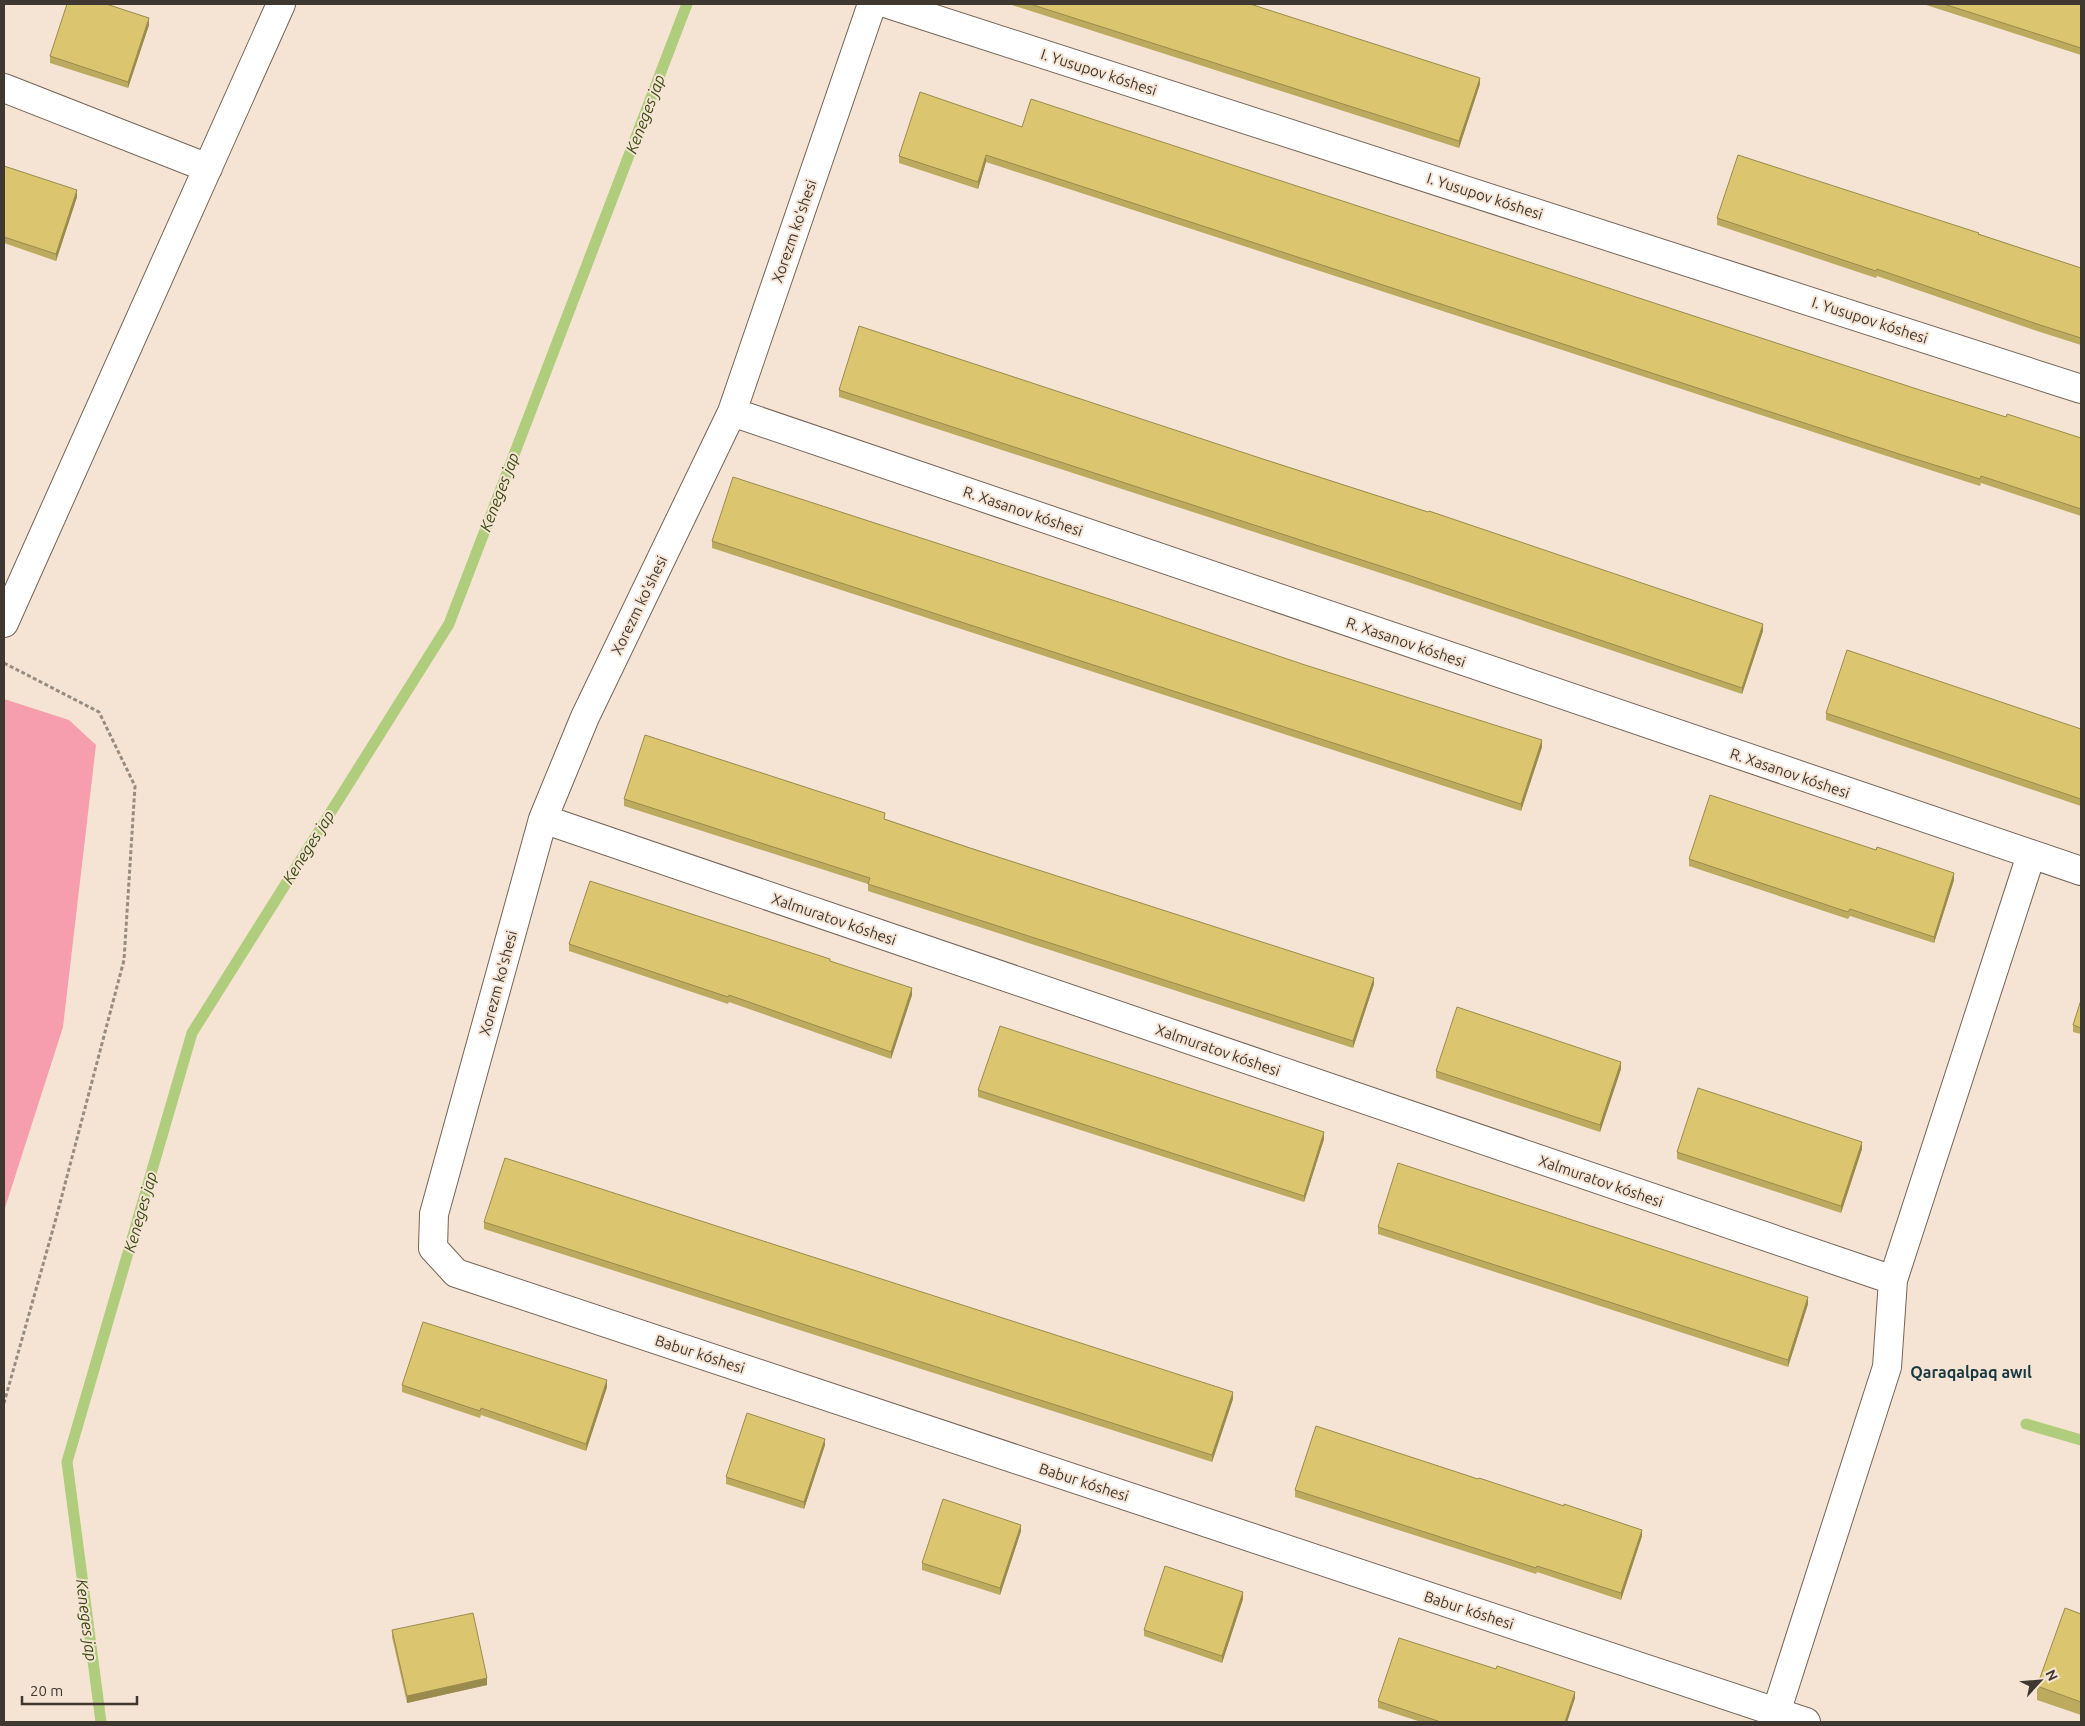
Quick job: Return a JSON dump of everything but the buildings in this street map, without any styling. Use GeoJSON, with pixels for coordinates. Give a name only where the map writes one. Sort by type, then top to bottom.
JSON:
{"type":"FeatureCollection","features":[{"type":"Feature","properties":{"kind":"street"},"geometry":{"type":"LineString","coordinates":[[4,623],[281,4]]}},
{"type":"Feature","properties":{"kind":"street","name":"Xorezm ko'shesi"},"geometry":{"type":"LineString","coordinates":[[434,1214],[543,819],[585,717],[732,412],[872,4]]}},
{"type":"Feature","properties":{"kind":"street","name":"I. Yusupov kóshesi"},"geometry":{"type":"LineString","coordinates":[[888,4],[2081,389]]}},
{"type":"Feature","properties":{"kind":"street"},"geometry":{"type":"LineString","coordinates":[[4,88],[208,168]]}},
{"type":"Feature","properties":{"kind":"street","name":"R. Xasanov kóshesi"},"geometry":{"type":"LineString","coordinates":[[732,412],[2081,871]]}},
{"type":"Feature","properties":{"kind":"street","name":"Xalmuratov kóshesi"},"geometry":{"type":"LineString","coordinates":[[543,819],[1892,1280]]}},
{"type":"Feature","properties":{"kind":"street"},"geometry":{"type":"LineString","coordinates":[[1775,1717],[1886,1367],[1892,1280],[2031,855]]}},
{"type":"Feature","properties":{"kind":"street","name":"Babur kóshesi"},"geometry":{"type":"LineString","coordinates":[[434,1214],[433,1248],[456,1273],[1775,1717],[1806,1722]]}},
{"type":"Feature","properties":{"kind":"path"},"geometry":{"type":"LineString","coordinates":[[4,663],[99,712],[135,786],[124,960],[55,1222],[4,1403]]}},
{"type":"Feature","properties":{"kind":"shaded area"},"geometry":{"type":"Polygon","coordinates":[[[4,699],[69,720],[96,745],[63,1027],[4,1211],[4,699]]]}},
{"type":"Feature","properties":{"kind":"waterway","name":"Keneges jap"},"geometry":{"type":"LineString","coordinates":[[101,1722],[67,1462],[192,1033],[449,624],[687,4]]}},
{"type":"Feature","properties":{"kind":"waterway"},"geometry":{"type":"LineString","coordinates":[[2026,1424],[2081,1440]]}},
{"type":"Feature","properties":{"kind":"district","name":"Qaraqalpaq awıl"},"geometry":{"type":"Point","coordinates":[1971,1372]}}]}
